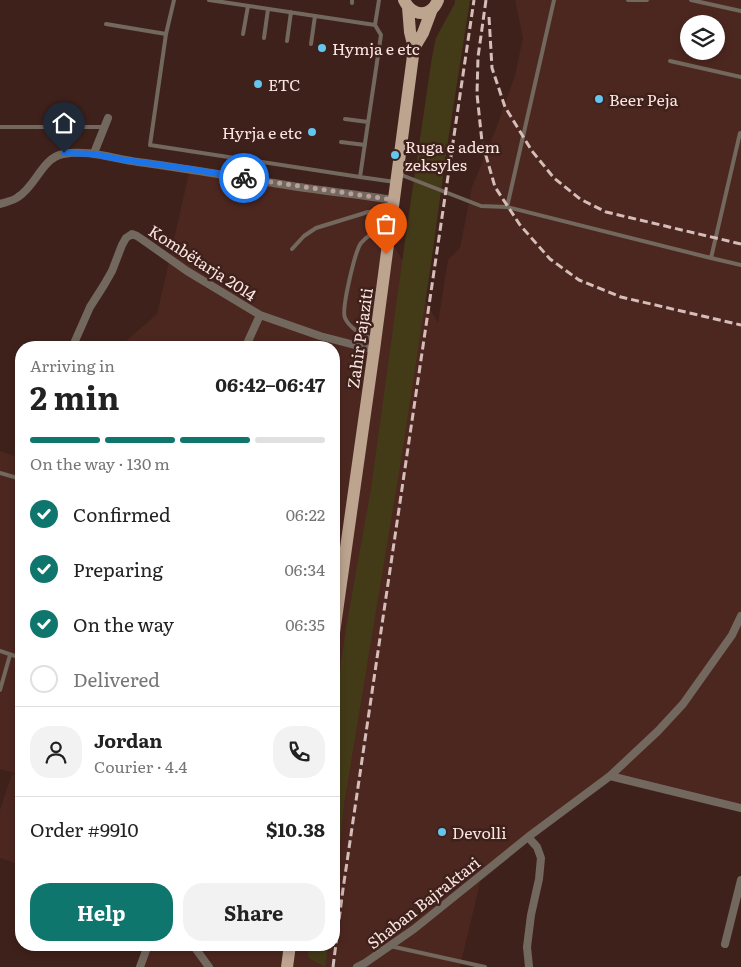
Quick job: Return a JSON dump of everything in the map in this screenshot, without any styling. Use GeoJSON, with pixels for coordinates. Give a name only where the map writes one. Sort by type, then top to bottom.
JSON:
{"type":"FeatureCollection","features":[{"type":"Feature","properties":{"kind":"main road"},"geometry":{"type":"LineString","coordinates":[[406,3],[413,11],[418,13],[423,13],[435,5]]}},
{"type":"Feature","properties":{"kind":"main road","name":"Zahir Pajaziti"},"geometry":{"type":"LineString","coordinates":[[340,589],[414,48],[406,3]]}},
{"type":"Feature","properties":{"kind":"main road","name":"Zahir Pajaziti"},"geometry":{"type":"LineString","coordinates":[[414,48],[423,33],[435,5]]}},
{"type":"Feature","properties":{"kind":"main road"},"geometry":{"type":"LineString","coordinates":[[287,967],[289,951]]}},
{"type":"Feature","properties":{"kind":"street"},"geometry":{"type":"LineString","coordinates":[[94,154],[108,118]]}},
{"type":"Feature","properties":{"kind":"street"},"geometry":{"type":"LineString","coordinates":[[0,204],[17,198],[27,190],[54,156],[64,153],[94,154],[392,210]]}},
{"type":"Feature","properties":{"kind":"street","name":"Kombëtarja 2014"},"geometry":{"type":"LineString","coordinates":[[75,341],[90,307],[112,271],[122,245],[126,238],[132,234],[144,240],[187,271],[260,314],[320,336],[374,345]]}},
{"type":"Feature","properties":{"kind":"street","name":"Kombëtarja 2014"},"geometry":{"type":"LineString","coordinates":[[248,341],[260,314]]}},
{"type":"Feature","properties":{"kind":"street","name":"Shaban Bajraktari"},"geometry":{"type":"LineString","coordinates":[[362,966],[414,929],[528,837],[610,776],[658,731],[683,704],[732,635],[741,616]]}},
{"type":"Feature","properties":{"kind":"street"},"geometry":{"type":"LineString","coordinates":[[610,776],[741,808]]}},
{"type":"Feature","properties":{"kind":"street"},"geometry":{"type":"LineString","coordinates":[[528,837],[537,847],[541,858],[527,946],[529,967]]}},
{"type":"Feature","properties":{"kind":"street"},"geometry":{"type":"LineString","coordinates":[[725,944],[741,880]]}},
{"type":"Feature","properties":{"kind":"street"},"geometry":{"type":"LineString","coordinates":[[140,967],[146,951]]}},
{"type":"Feature","properties":{"kind":"street"},"geometry":{"type":"LineString","coordinates":[[198,951],[209,967]]}},
{"type":"Feature","properties":{"kind":"lane"},"geometry":{"type":"LineString","coordinates":[[174,0],[166,34],[150,144],[360,177],[397,178],[481,206],[507,207],[741,265]]}},
{"type":"Feature","properties":{"kind":"lane"},"geometry":{"type":"LineString","coordinates":[[210,0],[375,25]]}},
{"type":"Feature","properties":{"kind":"lane"},"geometry":{"type":"LineString","coordinates":[[360,177],[381,35],[375,25],[379,0]]}},
{"type":"Feature","properties":{"kind":"lane"},"geometry":{"type":"LineString","coordinates":[[507,207],[554,0]]}},
{"type":"Feature","properties":{"kind":"lane"},"geometry":{"type":"LineString","coordinates":[[628,0],[647,0]]}},
{"type":"Feature","properties":{"kind":"lane"},"geometry":{"type":"LineString","coordinates":[[691,0],[741,11]]}},
{"type":"Feature","properties":{"kind":"lane"},"geometry":{"type":"LineString","coordinates":[[243,34],[248,6]]}},
{"type":"Feature","properties":{"kind":"lane"},"geometry":{"type":"LineString","coordinates":[[264,38],[268,9]]}},
{"type":"Feature","properties":{"kind":"lane"},"geometry":{"type":"LineString","coordinates":[[287,41],[291,12]]}},
{"type":"Feature","properties":{"kind":"lane"},"geometry":{"type":"LineString","coordinates":[[311,44],[315,16]]}},
{"type":"Feature","properties":{"kind":"lane"},"geometry":{"type":"LineString","coordinates":[[106,24],[166,34]]}},
{"type":"Feature","properties":{"kind":"lane"},"geometry":{"type":"LineString","coordinates":[[670,61],[741,77]]}},
{"type":"Feature","properties":{"kind":"lane"},"geometry":{"type":"LineString","coordinates":[[345,118],[368,122]]}},
{"type":"Feature","properties":{"kind":"lane"},"geometry":{"type":"LineString","coordinates":[[0,127],[104,127]]}},
{"type":"Feature","properties":{"kind":"lane"},"geometry":{"type":"LineString","coordinates":[[711,258],[741,127]]}},
{"type":"Feature","properties":{"kind":"lane"},"geometry":{"type":"LineString","coordinates":[[341,142],[365,146]]}},
{"type":"Feature","properties":{"kind":"lane"},"geometry":{"type":"LineString","coordinates":[[292,250],[304,236],[316,228],[368,212],[392,210]]}},
{"type":"Feature","properties":{"kind":"lane"},"geometry":{"type":"LineString","coordinates":[[374,345],[350,326],[344,316],[344,309],[353,262],[360,243],[374,232],[392,210]]}},
{"type":"Feature","properties":{"kind":"lane"},"geometry":{"type":"LineString","coordinates":[[0,473],[15,477]]}},
{"type":"Feature","properties":{"kind":"lane"},"geometry":{"type":"LineString","coordinates":[[0,651],[15,656]]}},
{"type":"Feature","properties":{"kind":"lane"},"geometry":{"type":"LineString","coordinates":[[0,690],[10,655]]}},
{"type":"Feature","properties":{"kind":"lane"},"geometry":{"type":"LineString","coordinates":[[390,946],[485,967]]}},
{"type":"Feature","properties":{"kind":"shaded area"},"geometry":{"type":"Polygon","coordinates":[[[455,0],[470,0],[401,460],[344,804],[340,844],[340,669],[371,489],[432,57],[436,38],[455,0]]]}},
{"type":"Feature","properties":{"kind":"shaded area"},"geometry":{"type":"Polygon","coordinates":[[[515,0],[741,0],[741,808],[610,776],[482,874],[460,967],[140,967],[146,951],[340,951],[340,341],[126,341],[157,314],[190,169],[394,200],[389,237],[438,323],[448,260],[460,248],[472,187],[496,129],[515,75],[523,38],[515,0]]]}},
{"type":"Feature","properties":{"kind":"shaded area"},"geometry":{"type":"Polygon","coordinates":[[[0,451],[15,456],[15,773],[0,769],[0,451]]]}},
{"type":"Feature","properties":{"kind":"shaded area"},"geometry":{"type":"Polygon","coordinates":[[[12,774],[15,775],[15,863],[0,858],[0,810],[12,774]]]}},
{"type":"Feature","properties":{"kind":"shaded area"},"geometry":{"type":"Polygon","coordinates":[[[308,951],[327,951],[325,967],[309,958],[308,951]]]}},
{"type":"Feature","properties":{"kind":"railway"},"geometry":{"type":"LineString","coordinates":[[340,912],[474,0]]}},
{"type":"Feature","properties":{"kind":"railway"},"geometry":{"type":"LineString","coordinates":[[486,0],[478,57],[477,94],[482,142],[495,187],[520,225],[550,259],[579,280],[621,297],[741,325]]}},
{"type":"Feature","properties":{"kind":"railway"},"geometry":{"type":"LineString","coordinates":[[489,17],[492,68],[505,107],[532,151],[554,178],[580,199],[606,212],[741,244]]}},
{"type":"Feature","properties":{"kind":"railway"},"geometry":{"type":"LineString","coordinates":[[333,967],[335,951]]}},
{"type":"Feature","properties":{"kind":"way so far"},"geometry":{"type":"LineString","coordinates":[[244,178],[394,200],[386,254]]}},
{"type":"Feature","properties":{"kind":"place","name":"Hymja e etc"},"geometry":{"type":"Point","coordinates":[322,48]}},
{"type":"Feature","properties":{"kind":"place","name":"ETC"},"geometry":{"type":"Point","coordinates":[258,84]}},
{"type":"Feature","properties":{"kind":"place","name":"Beer Peja"},"geometry":{"type":"Point","coordinates":[599,99]}},
{"type":"Feature","properties":{"kind":"place","name":"Hyrja e etc"},"geometry":{"type":"Point","coordinates":[312,132]}},
{"type":"Feature","properties":{"kind":"place","name":"Ruga e adem zeksyles"},"geometry":{"type":"Point","coordinates":[395,155]}},
{"type":"Feature","properties":{"kind":"place","name":"Devolli"},"geometry":{"type":"Point","coordinates":[442,832]}},
{"type":"Feature","properties":{"kind":"route"},"geometry":{"type":"LineString","coordinates":[[64,153],[94,154],[244,178]]}}]}
